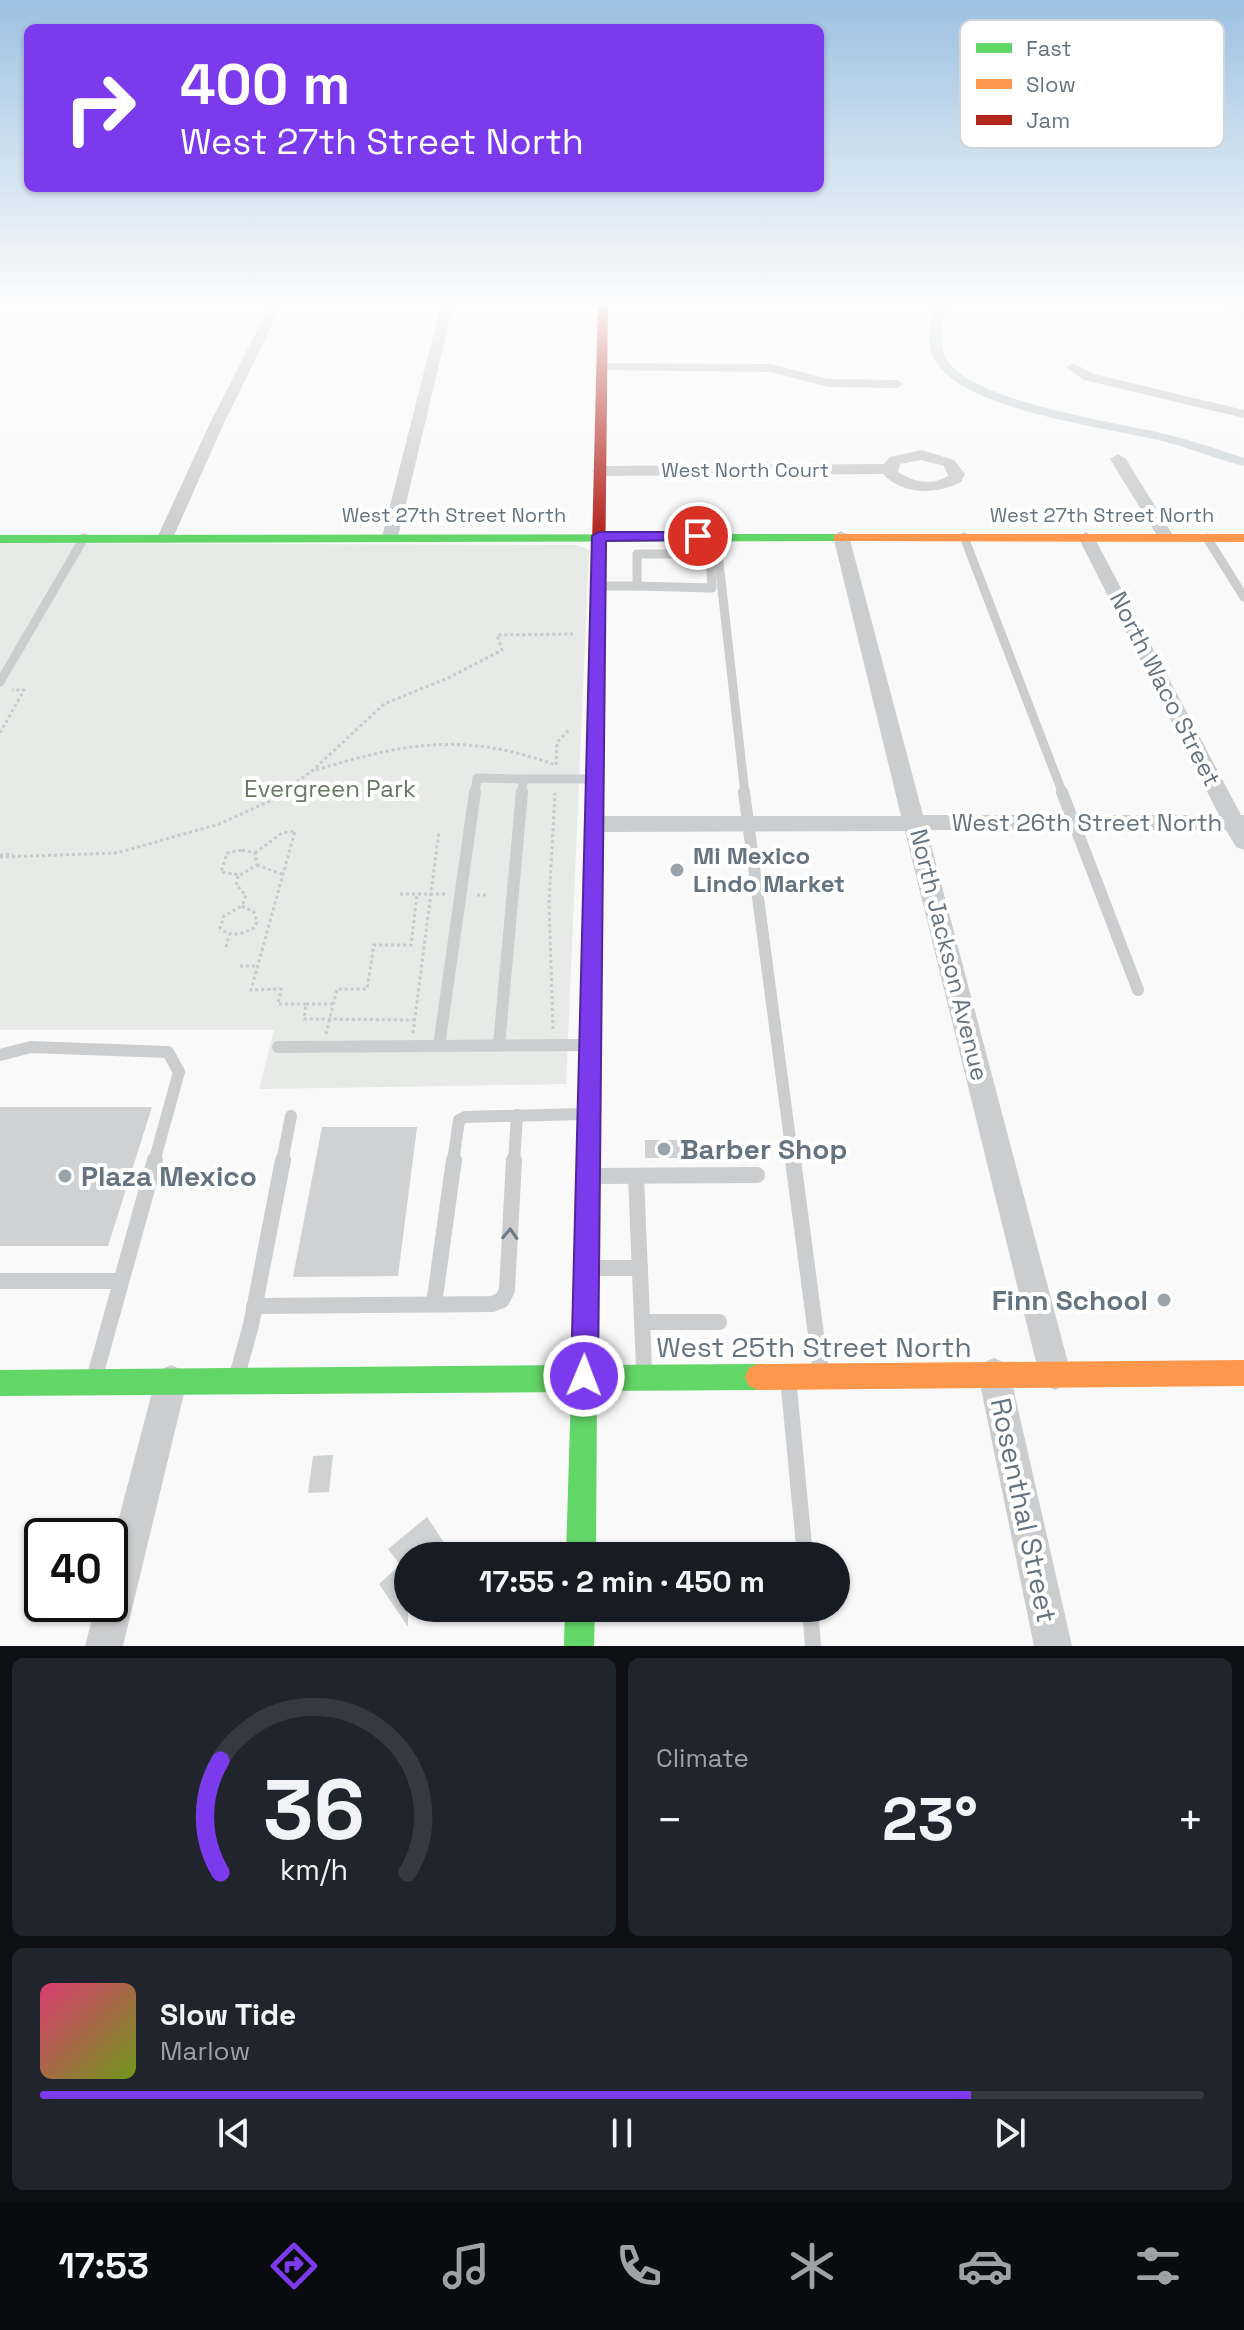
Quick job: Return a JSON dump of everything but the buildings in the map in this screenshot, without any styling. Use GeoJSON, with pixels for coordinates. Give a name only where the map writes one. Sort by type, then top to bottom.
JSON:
{"type":"FeatureCollection","features":[{"type":"Feature","properties":{"kind":"street"},"geometry":{"type":"LineString","coordinates":[[165,538],[240,378]]}},
{"type":"Feature","properties":{"kind":"street"},"geometry":{"type":"LineString","coordinates":[[390,537],[429,378]]}},
{"type":"Feature","properties":{"kind":"street"},"geometry":{"type":"LineString","coordinates":[[581,1542],[602,378]]}},
{"type":"Feature","properties":{"kind":"street"},"geometry":{"type":"LineString","coordinates":[[805,378],[828,383],[897,384]]}},
{"type":"Feature","properties":{"kind":"street"},"geometry":{"type":"LineString","coordinates":[[1092,378],[1244,414]]}},
{"type":"Feature","properties":{"kind":"street"},"geometry":{"type":"LineString","coordinates":[[1118,459],[1166,537]]}},
{"type":"Feature","properties":{"kind":"street","name":"West North Court"},"geometry":{"type":"LineString","coordinates":[[600,471],[889,469]]}},
{"type":"Feature","properties":{"kind":"street","name":"West 27th Street North"},"geometry":{"type":"LineString","coordinates":[[0,539],[599,536],[709,542],[841,536],[1244,538]]}},
{"type":"Feature","properties":{"kind":"street","name":"North Jackson Avenue"},"geometry":{"type":"LineString","coordinates":[[841,536],[1055,1374]]}},
{"type":"Feature","properties":{"kind":"street","name":"North Waco Street"},"geometry":{"type":"LineString","coordinates":[[1086,537],[1241,829]]}},
{"type":"Feature","properties":{"kind":"street","name":"West 26th Street North"},"geometry":{"type":"LineString","coordinates":[[595,824],[1074,822],[1241,829]]}},
{"type":"Feature","properties":{"kind":"street","name":"West 25th Street North"},"geometry":{"type":"LineString","coordinates":[[0,1383],[1244,1373]]}},
{"type":"Feature","properties":{"kind":"street","name":"Rosenthal Street"},"geometry":{"type":"LineString","coordinates":[[994,1374],[1053,1646]]}},
{"type":"Feature","properties":{"kind":"street"},"geometry":{"type":"LineString","coordinates":[[104,1646],[171,1381]]}},
{"type":"Feature","properties":{"kind":"street"},"geometry":{"type":"LineString","coordinates":[[579,1646],[580,1622]]}},
{"type":"Feature","properties":{"kind":"lane"},"geometry":{"type":"LineString","coordinates":[[964,537],[1138,990]]}},
{"type":"Feature","properties":{"kind":"lane"},"geometry":{"type":"LineString","coordinates":[[0,682],[84,538]]}},
{"type":"Feature","properties":{"kind":"lane"},"geometry":{"type":"LineString","coordinates":[[1207,538],[1244,597]]}},
{"type":"Feature","properties":{"kind":"lane"},"geometry":{"type":"LineString","coordinates":[[598,586],[712,588],[709,542]]}},
{"type":"Feature","properties":{"kind":"lane"},"geometry":{"type":"LineString","coordinates":[[637,586],[637,554],[709,542]]}},
{"type":"Feature","properties":{"kind":"lane"},"geometry":{"type":"LineString","coordinates":[[709,542],[822,1375]]}},
{"type":"Feature","properties":{"kind":"lane"},"geometry":{"type":"LineString","coordinates":[[439,1046],[477,778],[596,779]]}},
{"type":"Feature","properties":{"kind":"lane"},"geometry":{"type":"LineString","coordinates":[[499,1045],[523,779]]}},
{"type":"Feature","properties":{"kind":"lane"},"geometry":{"type":"LineString","coordinates":[[278,1047],[590,1045]]}},
{"type":"Feature","properties":{"kind":"lane"},"geometry":{"type":"LineString","coordinates":[[0,1055],[31,1047],[168,1052],[179,1072],[93,1382]]}},
{"type":"Feature","properties":{"kind":"lane"},"geometry":{"type":"LineString","coordinates":[[434,1304],[459,1120],[465,1117],[589,1114]]}},
{"type":"Feature","properties":{"kind":"lane"},"geometry":{"type":"LineString","coordinates":[[254,1306],[492,1304],[502,1300],[507,1290],[517,1115]]}},
{"type":"Feature","properties":{"kind":"lane"},"geometry":{"type":"LineString","coordinates":[[236,1380],[254,1306],[291,1116]]}},
{"type":"Feature","properties":{"kind":"lane"},"geometry":{"type":"LineString","coordinates":[[588,1176],[757,1175]]}},
{"type":"Feature","properties":{"kind":"lane"},"geometry":{"type":"LineString","coordinates":[[636,1177],[644,1376]]}},
{"type":"Feature","properties":{"kind":"lane"},"geometry":{"type":"LineString","coordinates":[[586,1268],[640,1268]]}},
{"type":"Feature","properties":{"kind":"lane"},"geometry":{"type":"LineString","coordinates":[[0,1281],[121,1281]]}},
{"type":"Feature","properties":{"kind":"lane"},"geometry":{"type":"LineString","coordinates":[[643,1322],[719,1322]]}},
{"type":"Feature","properties":{"kind":"lane"},"geometry":{"type":"LineString","coordinates":[[788,1375],[804,1542]]}},
{"type":"Feature","properties":{"kind":"lane"},"geometry":{"type":"LineString","coordinates":[[811,1622],[813,1646]]}},
{"type":"Feature","properties":{"kind":"path"},"geometry":{"type":"LineString","coordinates":[[0,856],[117,853],[219,824],[270,801],[312,771],[384,704],[450,677],[502,650],[497,635],[577,634]]}},
{"type":"Feature","properties":{"kind":"path"},"geometry":{"type":"LineString","coordinates":[[0,733],[24,690],[8,690]]}},
{"type":"Feature","properties":{"kind":"path"},"geometry":{"type":"LineString","coordinates":[[312,771],[395,749],[472,741],[508,748],[556,765]]}},
{"type":"Feature","properties":{"kind":"path"},"geometry":{"type":"LineString","coordinates":[[257,865],[247,874],[238,876],[221,872],[227,853],[242,850],[255,853],[282,833],[295,831],[251,990],[281,989],[278,1004],[333,1004]]}},
{"type":"Feature","properties":{"kind":"path"},"geometry":{"type":"LineString","coordinates":[[411,1046],[439,831]]}},
{"type":"Feature","properties":{"kind":"path"},"geometry":{"type":"LineString","coordinates":[[255,853],[257,865]]}},
{"type":"Feature","properties":{"kind":"path"},"geometry":{"type":"LineString","coordinates":[[257,865],[278,875],[283,874]]}},
{"type":"Feature","properties":{"kind":"path"},"geometry":{"type":"LineString","coordinates":[[238,876],[236,885],[246,895],[242,906]]}},
{"type":"Feature","properties":{"kind":"path"},"geometry":{"type":"LineString","coordinates":[[326,1036],[337,989],[367,989],[374,945],[411,945],[417,894]]}},
{"type":"Feature","properties":{"kind":"path"},"geometry":{"type":"LineString","coordinates":[[242,906],[252,909],[257,921],[254,928],[248,931],[229,935],[220,928],[221,919],[230,910],[242,906]]}},
{"type":"Feature","properties":{"kind":"path"},"geometry":{"type":"LineString","coordinates":[[257,921],[270,921]]}},
{"type":"Feature","properties":{"kind":"path"},"geometry":{"type":"LineString","coordinates":[[226,947],[229,935]]}},
{"type":"Feature","properties":{"kind":"path"},"geometry":{"type":"LineString","coordinates":[[240,966],[258,966]]}},
{"type":"Feature","properties":{"kind":"path"},"geometry":{"type":"LineString","coordinates":[[306,1004],[304,1019],[415,1020]]}},
{"type":"Feature","properties":{"kind":"green space","name":"Evergreen Park"},"geometry":{"type":"Polygon","coordinates":[[[0,543],[577,545],[589,550],[566,1084],[259,1089],[274,1030],[0,1030],[0,543]]]}},
{"type":"Feature","properties":{"kind":"waterway"},"geometry":{"type":"LineString","coordinates":[[959,378],[980,390],[1043,411],[1162,437],[1244,462]]}},
{"type":"Feature","properties":{"kind":"traffic: fast"},"geometry":{"type":"LineString","coordinates":[[0,539],[839,538]]}},
{"type":"Feature","properties":{"kind":"traffic: fast"},"geometry":{"type":"LineString","coordinates":[[581,1542],[598,585]]}},
{"type":"Feature","properties":{"kind":"traffic: fast"},"geometry":{"type":"LineString","coordinates":[[0,1383],[758,1377]]}},
{"type":"Feature","properties":{"kind":"traffic: fast"},"geometry":{"type":"LineString","coordinates":[[579,1646],[580,1622]]}},
{"type":"Feature","properties":{"kind":"traffic: slow"},"geometry":{"type":"LineString","coordinates":[[839,538],[1244,538]]}},
{"type":"Feature","properties":{"kind":"traffic: slow"},"geometry":{"type":"LineString","coordinates":[[758,1377],[1244,1373]]}},
{"type":"Feature","properties":{"kind":"traffic: jam"},"geometry":{"type":"LineString","coordinates":[[598,585],[602,378]]}},
{"type":"Feature","properties":{"kind":"place","name":"Mi Mexico Lindo Market"},"geometry":{"type":"Point","coordinates":[677,870]}},
{"type":"Feature","properties":{"kind":"place","name":"Barber Shop"},"geometry":{"type":"Point","coordinates":[664,1149]}},
{"type":"Feature","properties":{"kind":"place","name":"Plaza Mexico"},"geometry":{"type":"Point","coordinates":[65,1176]}},
{"type":"Feature","properties":{"kind":"place","name":"Finn School"},"geometry":{"type":"Point","coordinates":[1164,1300]}},
{"type":"Feature","properties":{"kind":"route"},"geometry":{"type":"LineString","coordinates":[[584,1376],[599,536],[698,536]]}}]}
